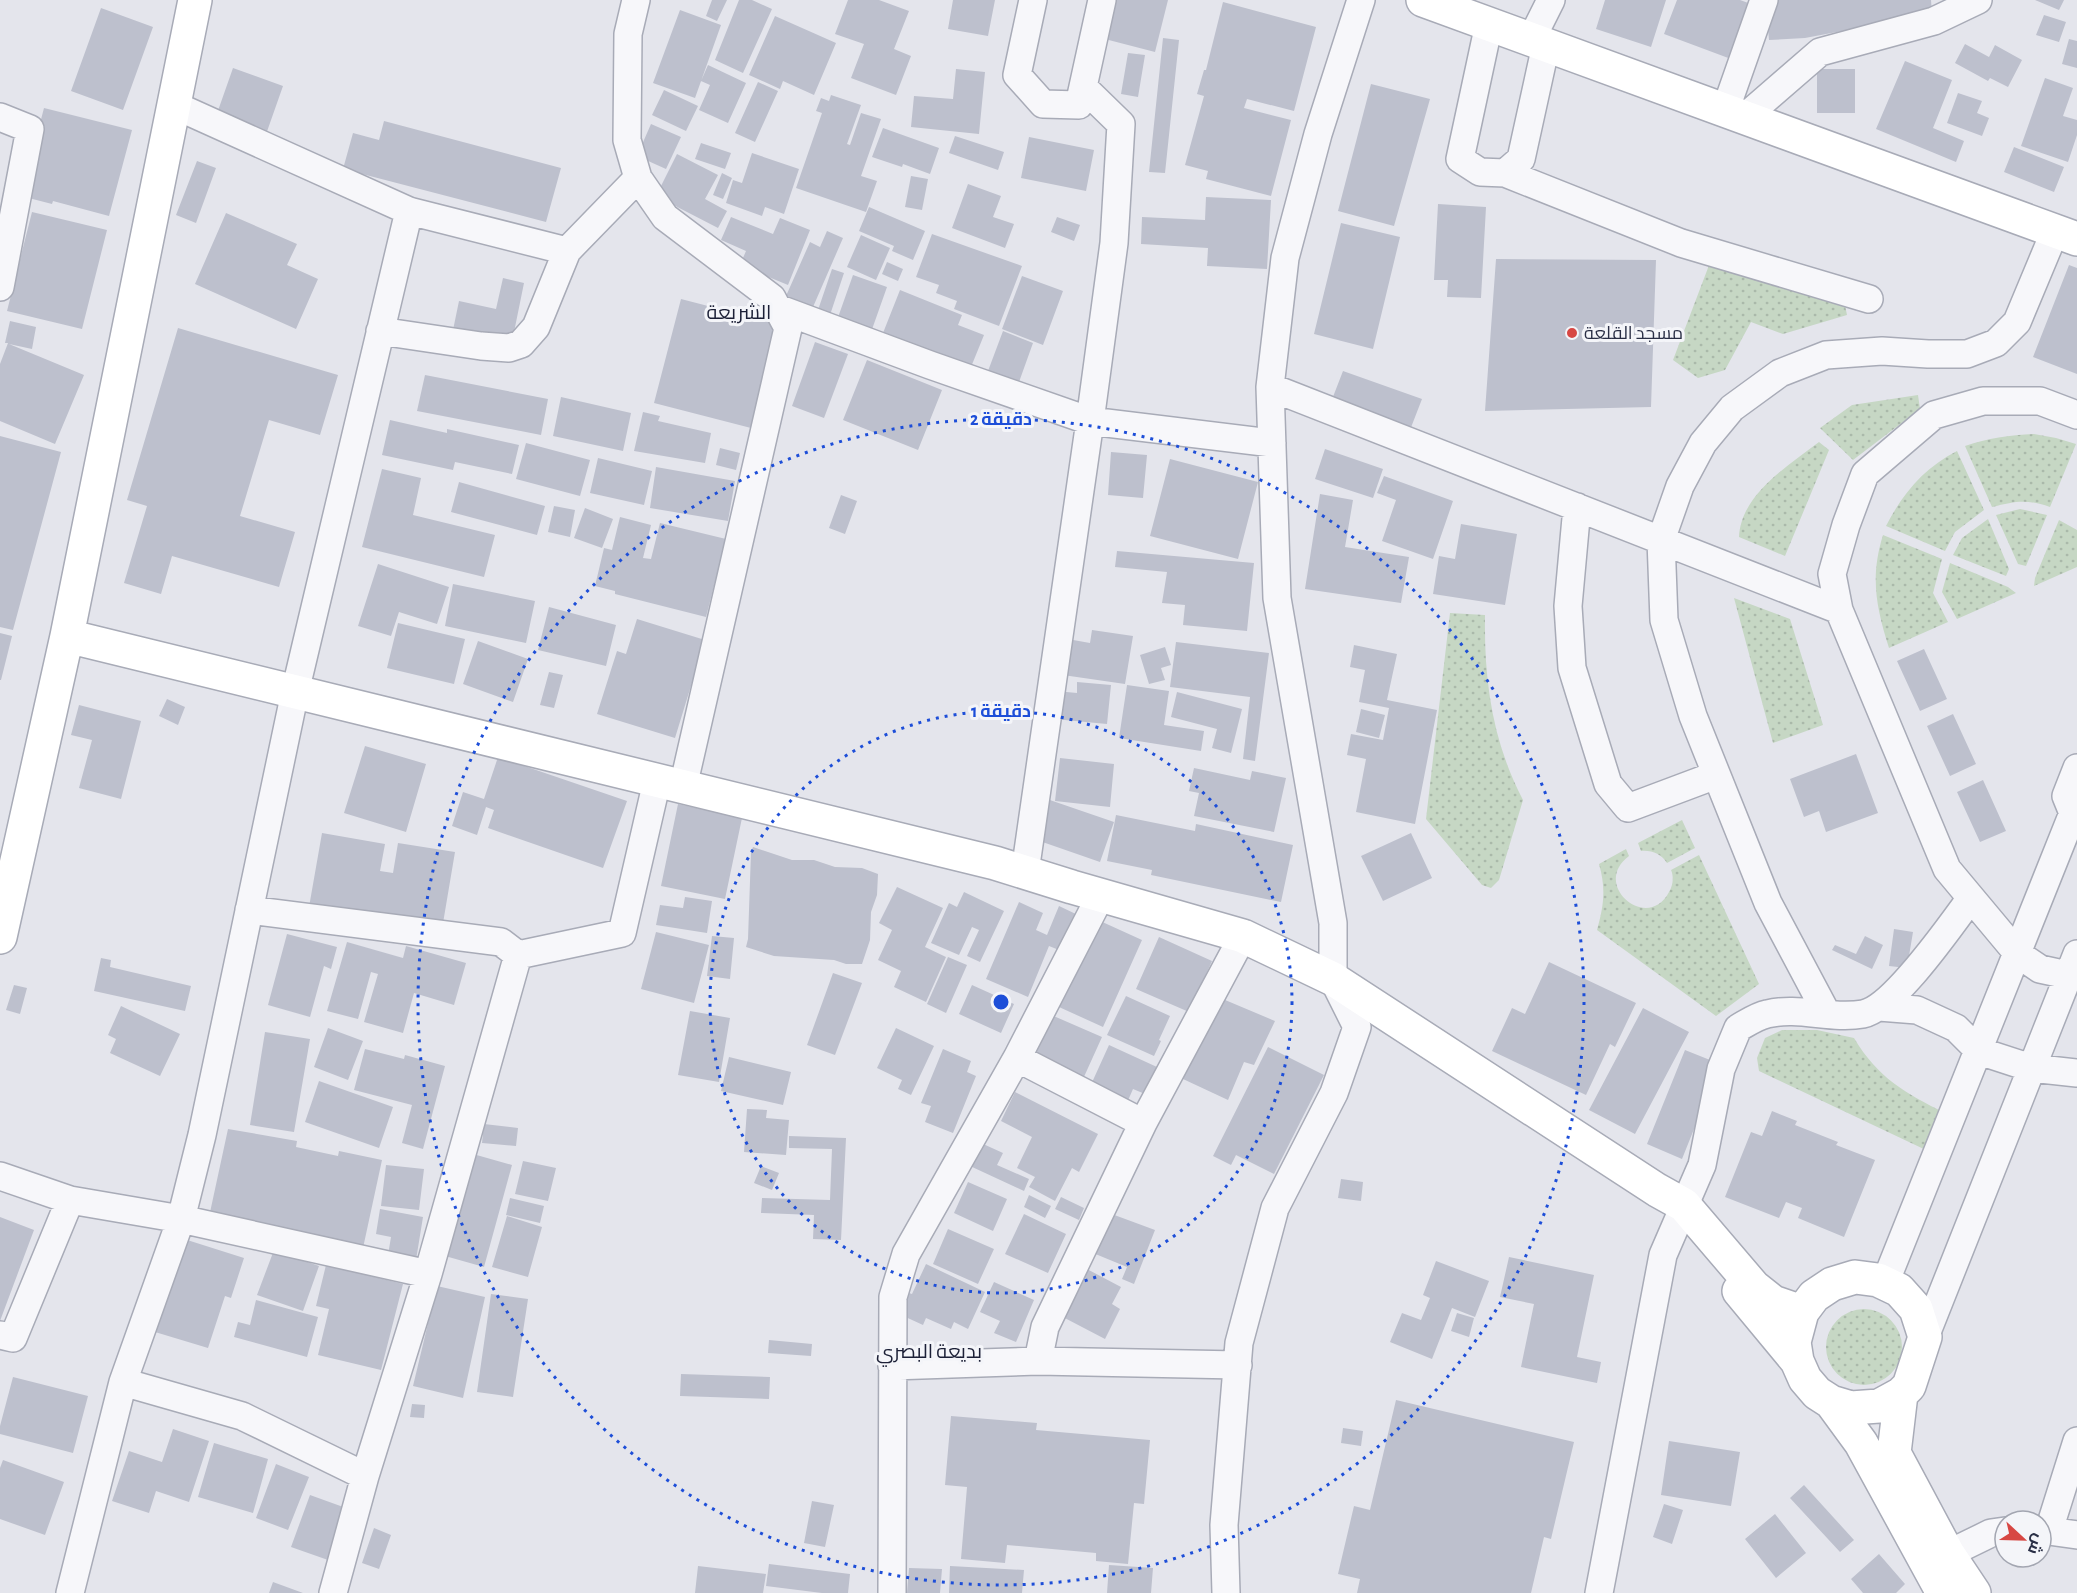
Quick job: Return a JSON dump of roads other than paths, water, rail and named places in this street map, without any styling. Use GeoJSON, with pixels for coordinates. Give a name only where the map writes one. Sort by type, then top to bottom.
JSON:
{"type":"FeatureCollection","features":[{"type":"Feature","properties":{"kind":"street"},"geometry":{"type":"LineString","coordinates":[[0,938],[66,636],[195,0]]}},
{"type":"Feature","properties":{"kind":"street"},"geometry":{"type":"LineString","coordinates":[[249,910],[501,942],[518,955],[622,933],[670,784],[788,328],[772,298],[665,217],[638,178],[627,140],[628,34],[636,0]]}},
{"type":"Feature","properties":{"kind":"street"},"geometry":{"type":"LineString","coordinates":[[1033,0],[1017,75],[1043,104],[1079,105],[1102,0]]}},
{"type":"Feature","properties":{"kind":"street"},"geometry":{"type":"LineString","coordinates":[[1226,1593],[1224,1526],[1239,1343],[1275,1208],[1334,1093],[1357,1027],[1333,979],[1333,923],[1277,598],[1270,387],[1285,258],[1318,134],[1361,0]]}},
{"type":"Feature","properties":{"kind":"street"},"geometry":{"type":"LineString","coordinates":[[1423,0],[2066,235],[2017,322],[1996,343],[1967,354],[1882,351],[1826,355],[1780,373],[1732,408],[1703,443],[1680,486],[1661,540],[1664,620],[1693,716],[1768,903],[1827,1014]]}},
{"type":"Feature","properties":{"kind":"street"},"geometry":{"type":"LineString","coordinates":[[1504,173],[1521,159],[1539,42],[1551,0]]}},
{"type":"Feature","properties":{"kind":"street"},"geometry":{"type":"LineString","coordinates":[[1735,114],[1764,0]]}},
{"type":"Feature","properties":{"kind":"street"},"geometry":{"type":"LineString","coordinates":[[1735,114],[1820,52],[1935,21],[1978,0]]}},
{"type":"Feature","properties":{"kind":"street"},"geometry":{"type":"LineString","coordinates":[[1489,24],[1460,159],[1480,172],[1504,173],[1681,243],[1869,298]]}},
{"type":"Feature","properties":{"kind":"street"},"geometry":{"type":"LineString","coordinates":[[1025,872],[1114,243],[1121,124],[1083,87]]}},
{"type":"Feature","properties":{"kind":"street"},"geometry":{"type":"LineString","coordinates":[[174,105],[409,211],[567,251]]}},
{"type":"Feature","properties":{"kind":"street"},"geometry":{"type":"LineString","coordinates":[[0,117],[30,129],[0,286]]}},
{"type":"Feature","properties":{"kind":"street"},"geometry":{"type":"LineString","coordinates":[[380,331],[480,346],[509,348],[521,344],[536,327],[567,251],[638,178]]}},
{"type":"Feature","properties":{"kind":"street"},"geometry":{"type":"LineString","coordinates":[[70,1593],[123,1382],[181,1219],[202,1135],[295,692],[409,211]]}},
{"type":"Feature","properties":{"kind":"street"},"geometry":{"type":"LineString","coordinates":[[777,308],[1090,421],[1272,443]]}},
{"type":"Feature","properties":{"kind":"street"},"geometry":{"type":"LineString","coordinates":[[1270,387],[1839,610]]}},
{"type":"Feature","properties":{"kind":"street"},"geometry":{"type":"LineString","coordinates":[[1925,1336],[1916,1309],[1899,1290],[1878,1280],[1855,1277],[1832,1284],[1814,1296],[1802,1312],[1794,1342],[1797,1361],[1805,1379],[1816,1393],[1831,1402],[1851,1408],[1879,1406],[1901,1394],[1909,1386],[1925,1336],[2031,1068],[2074,968],[2040,969],[2018,954],[1947,869],[1839,610],[1832,574],[1846,525],[1865,474],[1934,415],[1983,401],[2040,401],[2077,415]]}},
{"type":"Feature","properties":{"kind":"street"},"geometry":{"type":"LineString","coordinates":[[1576,507],[1568,606],[1572,668],[1608,784],[1628,808],[1716,775]]}},
{"type":"Feature","properties":{"kind":"street"},"geometry":{"type":"LineString","coordinates":[[66,636],[995,863],[1243,936],[1333,979],[1672,1207],[1754,1287],[1773,1302],[1802,1312]]}},
{"type":"Feature","properties":{"kind":"street"},"geometry":{"type":"LineString","coordinates":[[1886,1283],[1978,1051],[2075,818],[2066,796],[2077,768]]}},
{"type":"Feature","properties":{"kind":"street"},"geometry":{"type":"LineString","coordinates":[[892,1593],[893,1296],[906,1254],[1017,1058],[1101,895]]}},
{"type":"Feature","properties":{"kind":"street"},"geometry":{"type":"LineString","coordinates":[[1599,1593],[1672,1207],[1702,1165],[1721,1069],[1738,1028],[1765,1014],[1797,1011],[1864,1014],[1879,1007],[1913,974],[1971,898]]}},
{"type":"Feature","properties":{"kind":"street"},"geometry":{"type":"LineString","coordinates":[[1038,1362],[1045,1327],[1143,1123],[1243,936]]}},
{"type":"Feature","properties":{"kind":"street"},"geometry":{"type":"LineString","coordinates":[[333,1593],[365,1476],[428,1274],[518,955]]}},
{"type":"Feature","properties":{"kind":"street"},"geometry":{"type":"LineString","coordinates":[[1879,1007],[1917,1010],[1956,1028],[1978,1051],[2031,1068],[2077,1073]]}},
{"type":"Feature","properties":{"kind":"street"},"geometry":{"type":"LineString","coordinates":[[1017,1058],[1143,1123]]}},
{"type":"Feature","properties":{"kind":"street"},"geometry":{"type":"LineString","coordinates":[[0,1176],[70,1200],[181,1219],[428,1274]]}},
{"type":"Feature","properties":{"kind":"street"},"geometry":{"type":"LineString","coordinates":[[0,1335],[13,1338],[70,1200]]}},
{"type":"Feature","properties":{"kind":"street"},"geometry":{"type":"LineString","coordinates":[[1672,1207],[1797,1361]]}},
{"type":"Feature","properties":{"kind":"street"},"geometry":{"type":"LineString","coordinates":[[892,1366],[1038,1362],[1238,1365]]}},
{"type":"Feature","properties":{"kind":"street"},"geometry":{"type":"LineString","coordinates":[[123,1382],[242,1416],[365,1476]]}},
{"type":"Feature","properties":{"kind":"street"},"geometry":{"type":"LineString","coordinates":[[1901,1394],[1894,1453],[1948,1554],[1974,1593]]}},
{"type":"Feature","properties":{"kind":"street"},"geometry":{"type":"LineString","coordinates":[[1831,1402],[1861,1443],[1944,1593]]}},
{"type":"Feature","properties":{"kind":"street"},"geometry":{"type":"LineString","coordinates":[[2053,1509],[2077,1441]]}},
{"type":"Feature","properties":{"kind":"street"},"geometry":{"type":"LineString","coordinates":[[2053,1531],[2077,1535]]}},
{"type":"Feature","properties":{"kind":"street"},"geometry":{"type":"LineString","coordinates":[[1948,1554],[1993,1533]]}},
{"type":"Feature","properties":{"kind":"place","name":"مسجد القلعة"},"geometry":{"type":"Point","coordinates":[1572,333]}},
{"type":"Feature","properties":{"kind":"district","name":"الشريعة"},"geometry":{"type":"Point","coordinates":[739,312]}},
{"type":"Feature","properties":{"kind":"district","name":"بديعة البصري"},"geometry":{"type":"Point","coordinates":[929,1351]}}]}
